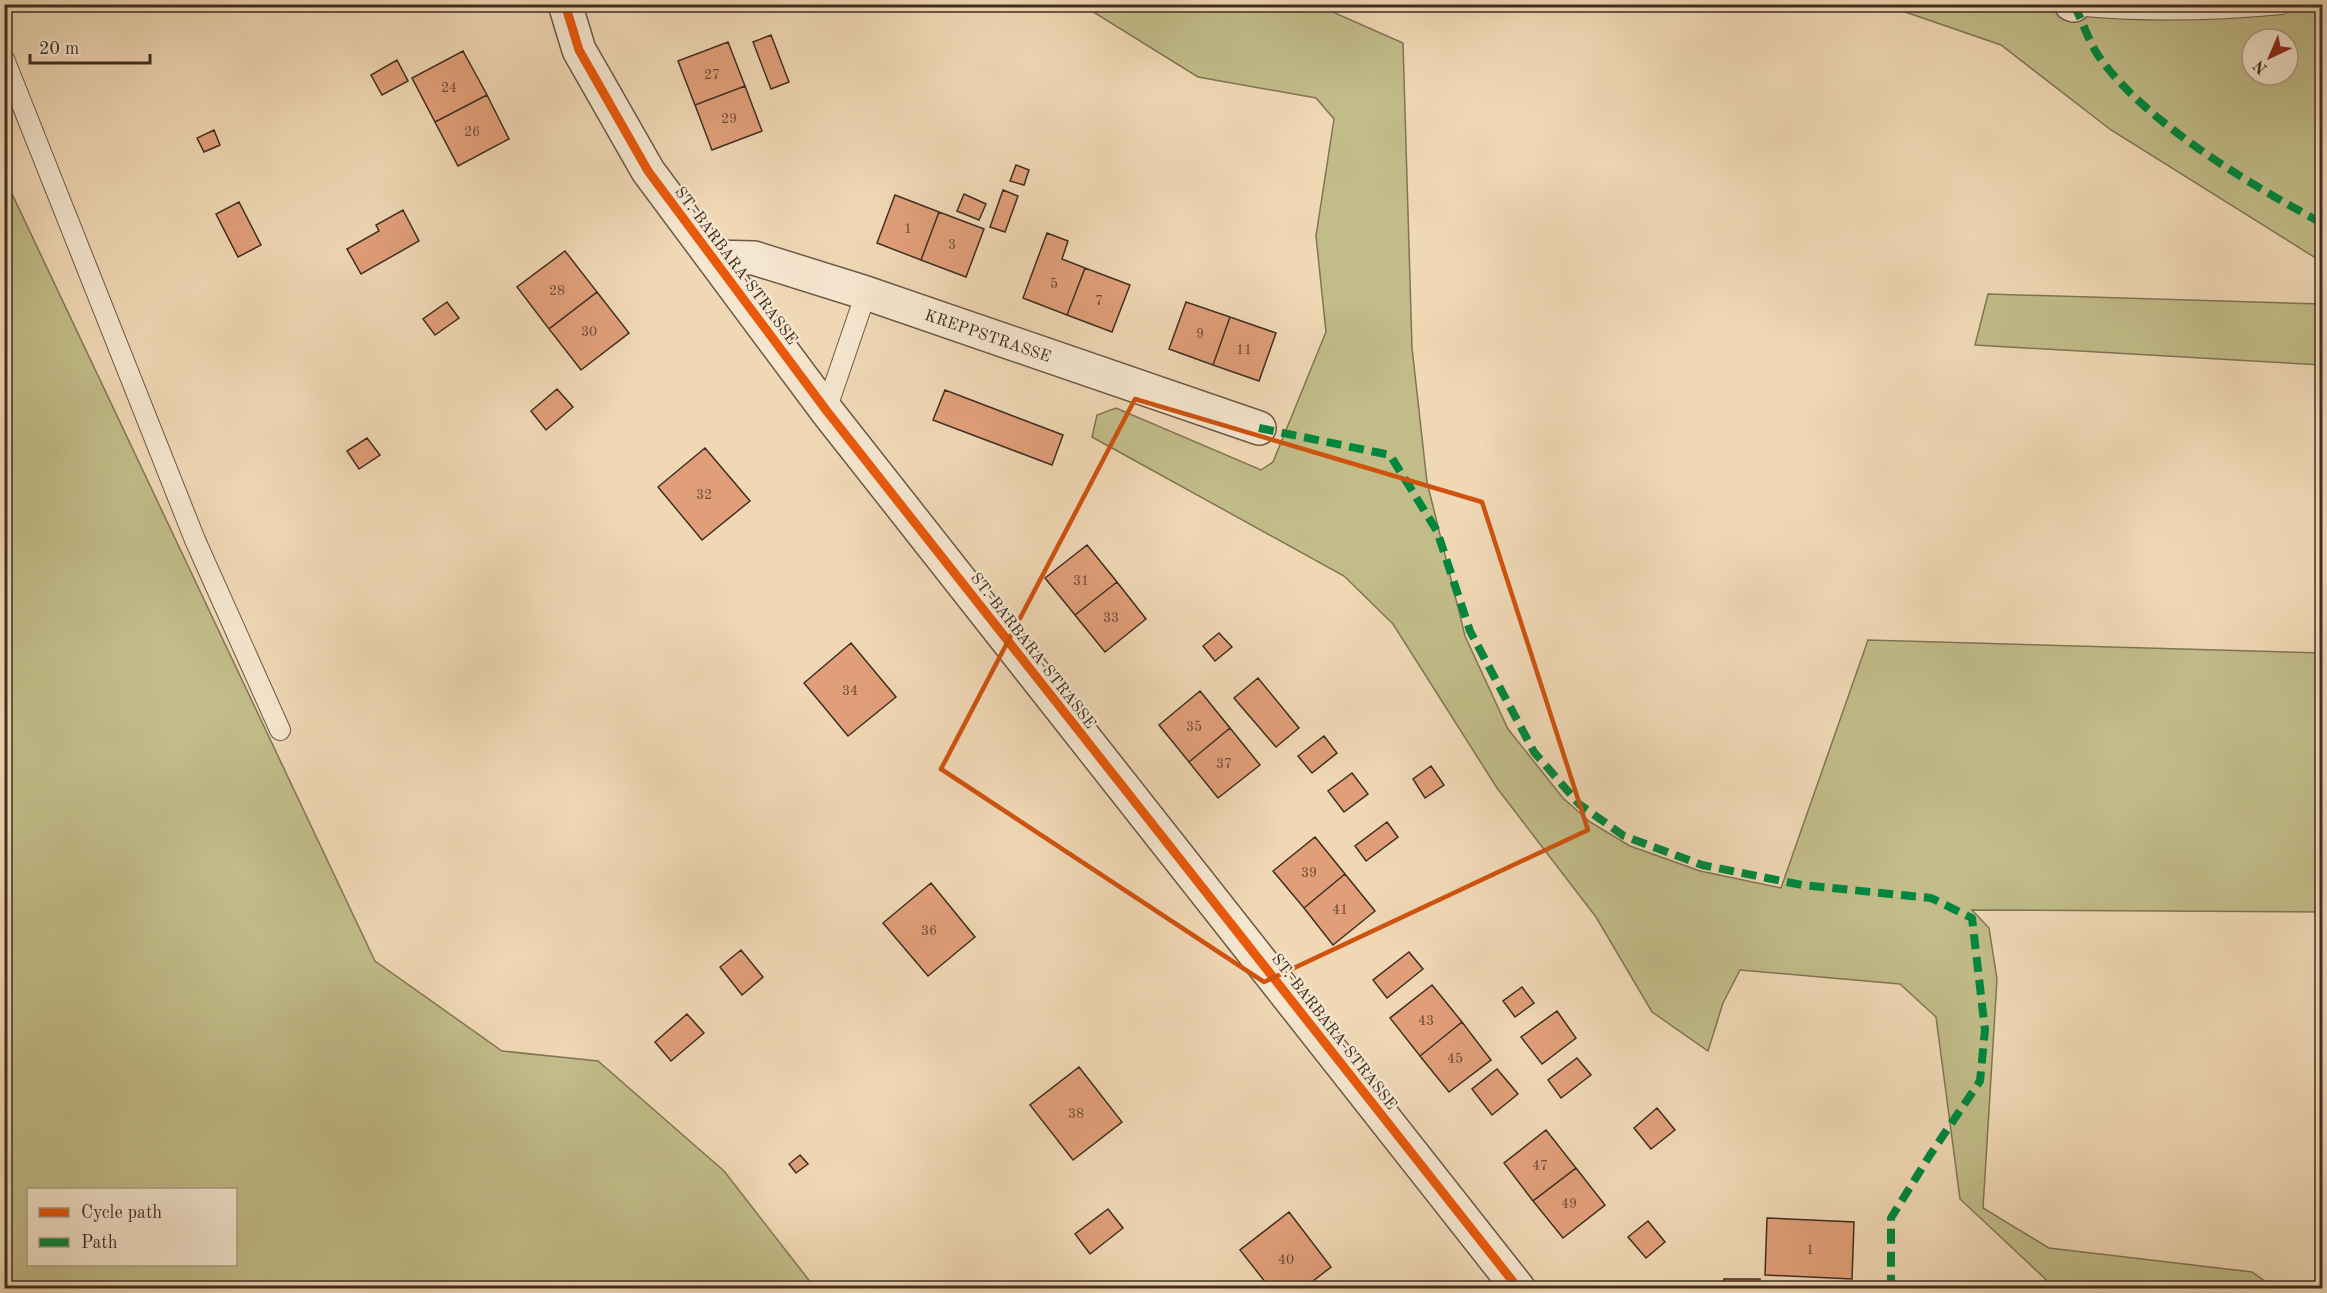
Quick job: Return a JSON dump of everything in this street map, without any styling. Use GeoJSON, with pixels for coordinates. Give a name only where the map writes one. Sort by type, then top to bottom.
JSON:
{"type":"FeatureCollection","features":[{"type":"Feature","properties":{"kind":"street","name":"ST.-BARBARA-STRASSE"},"geometry":{"type":"LineString","coordinates":[[565,4],[579,50],[648,171],[826,410],[1518,1288]]}},
{"type":"Feature","properties":{"kind":"street","name":"KREPPSTRASSE"},"geometry":{"type":"LineString","coordinates":[[713,257],[754,258],[866,293],[1259,428]]}},
{"type":"Feature","properties":{"kind":"lane"},"geometry":{"type":"LineString","coordinates":[[2073,5],[2143,11],[2227,10],[2281,4]]}},
{"type":"Feature","properties":{"kind":"lane"},"geometry":{"type":"LineString","coordinates":[[4,59],[195,540],[280,730]]}},
{"type":"Feature","properties":{"kind":"lane"},"geometry":{"type":"LineString","coordinates":[[826,410],[866,293]]}},
{"type":"Feature","properties":{"kind":"highlighted area"},"geometry":{"type":"Polygon","coordinates":[[[1135,399],[1482,502],[1588,830],[1264,982],[941,769],[1135,399]]]}},
{"type":"Feature","properties":{"kind":"shaded area"},"geometry":{"type":"Polygon","coordinates":[[[1082,5],[1317,5],[1403,43],[1412,348],[1427,482],[1465,636],[1508,729],[1563,798],[1590,822],[1630,846],[1700,871],[1781,888],[1868,640],[2322,653],[2322,912],[1972,910],[1989,928],[1997,979],[1983,1208],[2049,1248],[2252,1272],[2269,1284],[2270,1288],[2055,1288],[1960,1199],[1936,1017],[1900,984],[1740,970],[1723,1003],[1708,1051],[1652,1012],[1596,917],[1497,788],[1393,624],[1344,576],[1092,437],[1097,415],[1116,408],[1261,470],[1273,462],[1326,332],[1316,236],[1334,119],[1316,98],[1198,77],[1082,5]]]}},
{"type":"Feature","properties":{"kind":"shaded area"},"geometry":{"type":"Polygon","coordinates":[[[1885,5],[2322,5],[2322,262],[2111,130],[2001,45],[1885,5]]]}},
{"type":"Feature","properties":{"kind":"shaded area"},"geometry":{"type":"Polygon","coordinates":[[[4,177],[375,961],[502,1051],[598,1061],[724,1171],[815,1288],[5,1288],[4,177]]]}},
{"type":"Feature","properties":{"kind":"shaded area"},"geometry":{"type":"Polygon","coordinates":[[[1988,294],[2322,304],[2322,365],[1975,345],[1988,294]]]}},
{"type":"Feature","properties":{"kind":"building"},"geometry":{"type":"Polygon","coordinates":[[[771,35],[789,82],[771,89],[753,42],[771,35]]]}},
{"type":"Feature","properties":{"kind":"building"},"geometry":{"type":"Polygon","coordinates":[[[728,42],[745,86],[695,105],[678,61],[728,42]]]}},
{"type":"Feature","properties":{"kind":"building"},"geometry":{"type":"Polygon","coordinates":[[[463,51],[487,95],[435,122],[412,78],[463,51]]]}},
{"type":"Feature","properties":{"kind":"building"},"geometry":{"type":"Polygon","coordinates":[[[397,60],[408,81],[382,95],[371,75],[397,60]]]}},
{"type":"Feature","properties":{"kind":"building"},"geometry":{"type":"Polygon","coordinates":[[[745,86],[762,131],[712,150],[695,105],[745,86]]]}},
{"type":"Feature","properties":{"kind":"building"},"geometry":{"type":"Polygon","coordinates":[[[487,95],[509,139],[458,166],[435,122],[487,95]]]}},
{"type":"Feature","properties":{"kind":"building"},"geometry":{"type":"Polygon","coordinates":[[[214,130],[220,145],[204,152],[197,138],[214,130]]]}},
{"type":"Feature","properties":{"kind":"building"},"geometry":{"type":"Polygon","coordinates":[[[1016,165],[1029,170],[1024,185],[1010,181],[1016,165]]]}},
{"type":"Feature","properties":{"kind":"building"},"geometry":{"type":"Polygon","coordinates":[[[1003,190],[1018,196],[1005,232],[990,227],[1003,190]]]}},
{"type":"Feature","properties":{"kind":"building"},"geometry":{"type":"Polygon","coordinates":[[[964,194],[986,204],[979,220],[957,211],[964,194]]]}},
{"type":"Feature","properties":{"kind":"building"},"geometry":{"type":"Polygon","coordinates":[[[895,195],[939,212],[921,260],[877,243],[895,195]]]}},
{"type":"Feature","properties":{"kind":"building"},"geometry":{"type":"Polygon","coordinates":[[[239,202],[261,245],[238,257],[216,214],[239,202]]]}},
{"type":"Feature","properties":{"kind":"building"},"geometry":{"type":"Polygon","coordinates":[[[403,210],[419,241],[361,274],[347,249],[379,231],[376,225],[403,210]]]}},
{"type":"Feature","properties":{"kind":"building"},"geometry":{"type":"Polygon","coordinates":[[[939,212],[984,229],[966,277],[921,260],[939,212]]]}},
{"type":"Feature","properties":{"kind":"building"},"geometry":{"type":"Polygon","coordinates":[[[1047,233],[1068,241],[1062,259],[1085,268],[1067,315],[1023,298],[1047,233]]]}},
{"type":"Feature","properties":{"kind":"building"},"geometry":{"type":"Polygon","coordinates":[[[565,251],[597,292],[549,329],[517,287],[565,251]]]}},
{"type":"Feature","properties":{"kind":"building"},"geometry":{"type":"Polygon","coordinates":[[[1085,268],[1130,285],[1112,332],[1067,315],[1085,268]]]}},
{"type":"Feature","properties":{"kind":"building"},"geometry":{"type":"Polygon","coordinates":[[[597,292],[629,333],[581,370],[549,329],[597,292]]]}},
{"type":"Feature","properties":{"kind":"building"},"geometry":{"type":"Polygon","coordinates":[[[447,302],[459,318],[435,335],[423,319],[447,302]]]}},
{"type":"Feature","properties":{"kind":"building"},"geometry":{"type":"Polygon","coordinates":[[[1186,302],[1230,317],[1213,365],[1169,349],[1186,302]]]}},
{"type":"Feature","properties":{"kind":"building"},"geometry":{"type":"Polygon","coordinates":[[[1230,317],[1276,333],[1259,381],[1213,365],[1230,317]]]}},
{"type":"Feature","properties":{"kind":"building"},"geometry":{"type":"Polygon","coordinates":[[[557,389],[573,407],[546,430],[531,411],[557,389]]]}},
{"type":"Feature","properties":{"kind":"building"},"geometry":{"type":"Polygon","coordinates":[[[945,390],[1063,435],[1052,465],[933,420],[945,390]]]}},
{"type":"Feature","properties":{"kind":"building"},"geometry":{"type":"Polygon","coordinates":[[[367,438],[380,455],[359,469],[347,451],[367,438]]]}},
{"type":"Feature","properties":{"kind":"building"},"geometry":{"type":"Polygon","coordinates":[[[705,448],[750,501],[702,540],[658,487],[705,448]]]}},
{"type":"Feature","properties":{"kind":"building"},"geometry":{"type":"Polygon","coordinates":[[[1087,545],[1117,582],[1075,615],[1045,578],[1087,545]]]}},
{"type":"Feature","properties":{"kind":"building"},"geometry":{"type":"Polygon","coordinates":[[[1117,582],[1146,619],[1105,652],[1075,615],[1117,582]]]}},
{"type":"Feature","properties":{"kind":"building"},"geometry":{"type":"Polygon","coordinates":[[[1219,633],[1232,647],[1215,661],[1203,646],[1219,633]]]}},
{"type":"Feature","properties":{"kind":"building"},"geometry":{"type":"Polygon","coordinates":[[[851,643],[896,697],[848,736],[804,683],[851,643]]]}},
{"type":"Feature","properties":{"kind":"building"},"geometry":{"type":"Polygon","coordinates":[[[1258,678],[1299,728],[1276,747],[1234,698],[1258,678]]]}},
{"type":"Feature","properties":{"kind":"building"},"geometry":{"type":"Polygon","coordinates":[[[1200,691],[1230,728],[1189,762],[1159,725],[1200,691]]]}},
{"type":"Feature","properties":{"kind":"building"},"geometry":{"type":"Polygon","coordinates":[[[1230,728],[1260,765],[1218,798],[1189,762],[1230,728]]]}},
{"type":"Feature","properties":{"kind":"building"},"geometry":{"type":"Polygon","coordinates":[[[1324,736],[1337,753],[1312,773],[1298,756],[1324,736]]]}},
{"type":"Feature","properties":{"kind":"building"},"geometry":{"type":"Polygon","coordinates":[[[1431,766],[1444,785],[1425,798],[1413,779],[1431,766]]]}},
{"type":"Feature","properties":{"kind":"building"},"geometry":{"type":"Polygon","coordinates":[[[1352,773],[1368,794],[1344,812],[1328,791],[1352,773]]]}},
{"type":"Feature","properties":{"kind":"building"},"geometry":{"type":"Polygon","coordinates":[[[1387,822],[1398,837],[1366,861],[1355,846],[1387,822]]]}},
{"type":"Feature","properties":{"kind":"building"},"geometry":{"type":"Polygon","coordinates":[[[1315,837],[1345,874],[1304,908],[1273,871],[1315,837]]]}},
{"type":"Feature","properties":{"kind":"building"},"geometry":{"type":"Polygon","coordinates":[[[1345,874],[1375,911],[1333,945],[1304,908],[1345,874]]]}},
{"type":"Feature","properties":{"kind":"building"},"geometry":{"type":"Polygon","coordinates":[[[931,883],[975,937],[928,976],[883,923],[931,883]]]}},
{"type":"Feature","properties":{"kind":"building"},"geometry":{"type":"Polygon","coordinates":[[[741,950],[763,977],[742,995],[720,967],[741,950]]]}},
{"type":"Feature","properties":{"kind":"building"},"geometry":{"type":"Polygon","coordinates":[[[1409,952],[1423,969],[1387,998],[1373,980],[1409,952]]]}},
{"type":"Feature","properties":{"kind":"building"},"geometry":{"type":"Polygon","coordinates":[[[1432,985],[1462,1022],[1420,1056],[1390,1018],[1432,985]]]}},
{"type":"Feature","properties":{"kind":"building"},"geometry":{"type":"Polygon","coordinates":[[[1522,987],[1534,1003],[1515,1017],[1503,1001],[1522,987]]]}},
{"type":"Feature","properties":{"kind":"building"},"geometry":{"type":"Polygon","coordinates":[[[1557,1011],[1576,1038],[1542,1064],[1521,1037],[1557,1011]]]}},
{"type":"Feature","properties":{"kind":"building"},"geometry":{"type":"Polygon","coordinates":[[[687,1014],[704,1033],[671,1061],[655,1042],[687,1014]]]}},
{"type":"Feature","properties":{"kind":"building"},"geometry":{"type":"Polygon","coordinates":[[[1462,1022],[1491,1060],[1449,1092],[1420,1056],[1462,1022]]]}},
{"type":"Feature","properties":{"kind":"building"},"geometry":{"type":"Polygon","coordinates":[[[1577,1058],[1591,1075],[1561,1098],[1548,1080],[1577,1058]]]}},
{"type":"Feature","properties":{"kind":"building"},"geometry":{"type":"Polygon","coordinates":[[[1079,1067],[1122,1122],[1073,1160],[1030,1105],[1079,1067]]]}},
{"type":"Feature","properties":{"kind":"building"},"geometry":{"type":"Polygon","coordinates":[[[1497,1069],[1518,1094],[1492,1115],[1472,1089],[1497,1069]]]}},
{"type":"Feature","properties":{"kind":"building"},"geometry":{"type":"Polygon","coordinates":[[[1657,1108],[1675,1130],[1651,1149],[1634,1128],[1657,1108]]]}},
{"type":"Feature","properties":{"kind":"building"},"geometry":{"type":"Polygon","coordinates":[[[1546,1130],[1576,1168],[1533,1201],[1504,1163],[1546,1130]]]}},
{"type":"Feature","properties":{"kind":"building"},"geometry":{"type":"Polygon","coordinates":[[[800,1155],[808,1164],[796,1173],[789,1164],[800,1155]]]}},
{"type":"Feature","properties":{"kind":"building"},"geometry":{"type":"Polygon","coordinates":[[[1576,1168],[1605,1205],[1563,1238],[1533,1201],[1576,1168]]]}},
{"type":"Feature","properties":{"kind":"building"},"geometry":{"type":"Polygon","coordinates":[[[1108,1209],[1123,1228],[1090,1254],[1075,1234],[1108,1209]]]}},
{"type":"Feature","properties":{"kind":"building"},"geometry":{"type":"Polygon","coordinates":[[[1289,1212],[1331,1267],[1304,1288],[1270,1288],[1240,1250],[1289,1212]]]}},
{"type":"Feature","properties":{"kind":"building"},"geometry":{"type":"Polygon","coordinates":[[[1767,1218],[1854,1222],[1852,1279],[1765,1275],[1767,1218]]]}},
{"type":"Feature","properties":{"kind":"building"},"geometry":{"type":"Polygon","coordinates":[[[1648,1221],[1665,1242],[1646,1258],[1628,1237],[1648,1221]]]}},
{"type":"Feature","properties":{"kind":"building"},"geometry":{"type":"Polygon","coordinates":[[[1724,1279],[1760,1279],[1760,1288],[1724,1288],[1724,1279]]]}},
{"type":"Feature","properties":{"kind":"marked path"},"geometry":{"type":"LineString","coordinates":[[2074,5],[2100,58],[2144,106],[2233,172],[2322,223]]}},
{"type":"Feature","properties":{"kind":"marked path"},"geometry":{"type":"LineString","coordinates":[[1259,428],[1390,455],[1437,531],[1470,631],[1534,752],[1579,804],[1624,836],[1702,865],[1802,885],[1931,898],[1972,918],[1985,1030],[1980,1081],[1891,1218],[1891,1288]]}},
{"type":"Feature","properties":{"kind":"cycle path"},"geometry":{"type":"LineString","coordinates":[[565,4],[579,50],[648,171],[826,410],[1518,1288]]}}]}
